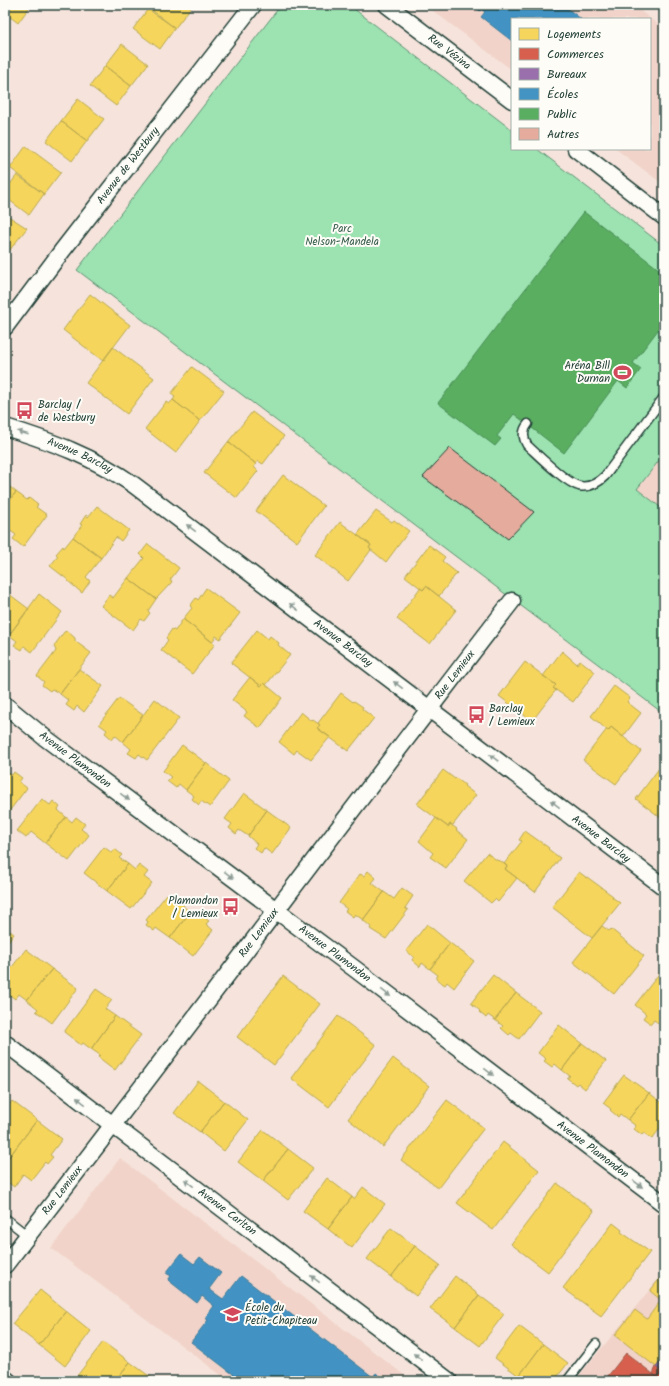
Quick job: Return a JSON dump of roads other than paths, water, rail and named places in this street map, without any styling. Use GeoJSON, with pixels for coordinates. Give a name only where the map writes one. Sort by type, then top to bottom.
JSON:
{"type":"FeatureCollection","features":[{"type":"Feature","properties":{"kind":"street","name":"Avenue de Westbury"},"geometry":{"type":"LineString","coordinates":[[5,327],[62,251],[253,5]]}},
{"type":"Feature","properties":{"kind":"street","name":"Rue Vézina"},"geometry":{"type":"LineString","coordinates":[[387,5],[511,99]]}},
{"type":"Feature","properties":{"kind":"street"},"geometry":{"type":"LineString","coordinates":[[577,150],[664,217]]}},
{"type":"Feature","properties":{"kind":"street","name":"Avenue Barclay"},"geometry":{"type":"LineString","coordinates":[[5,427],[60,445],[120,476],[664,887]]}},
{"type":"Feature","properties":{"kind":"street","name":"Rue Lemieux"},"geometry":{"type":"LineString","coordinates":[[5,1266],[512,601]]}},
{"type":"Feature","properties":{"kind":"street","name":"Avenue Plamondon"},"geometry":{"type":"LineString","coordinates":[[5,705],[44,737],[664,1204]]}},
{"type":"Feature","properties":{"kind":"street","name":"Avenue Carlton"},"geometry":{"type":"LineString","coordinates":[[5,1043],[449,1381]]}},
{"type":"Feature","properties":{"kind":"lane"},"geometry":{"type":"LineString","coordinates":[[528,424],[524,432],[524,441],[527,445],[573,484],[584,487],[592,485],[605,476],[664,397]]}},
{"type":"Feature","properties":{"kind":"lane"},"geometry":{"type":"LineString","coordinates":[[5,1218],[28,1236]]}},
{"type":"Feature","properties":{"kind":"lane"},"geometry":{"type":"LineString","coordinates":[[567,1381],[596,1344]]}},
{"type":"Feature","properties":{"kind":"place","name":"Aréna Bill Durnan"},"geometry":{"type":"Point","coordinates":[623,372]}},
{"type":"Feature","properties":{"kind":"place","name":"Barclay / de Westbury"},"geometry":{"type":"Point","coordinates":[25,411]}},
{"type":"Feature","properties":{"kind":"place","name":"Barclay / Lemieux"},"geometry":{"type":"Point","coordinates":[476,715]}},
{"type":"Feature","properties":{"kind":"place","name":"Plamondon / Lemieux"},"geometry":{"type":"Point","coordinates":[231,907]}},
{"type":"Feature","properties":{"kind":"place","name":"École du Petit-Chapiteau"},"geometry":{"type":"Point","coordinates":[232,1314]}},
{"type":"Feature","properties":{"kind":"park label","name":"Parc Nelson-Mandela"},"geometry":{"type":"Point","coordinates":[342,235]}}]}
